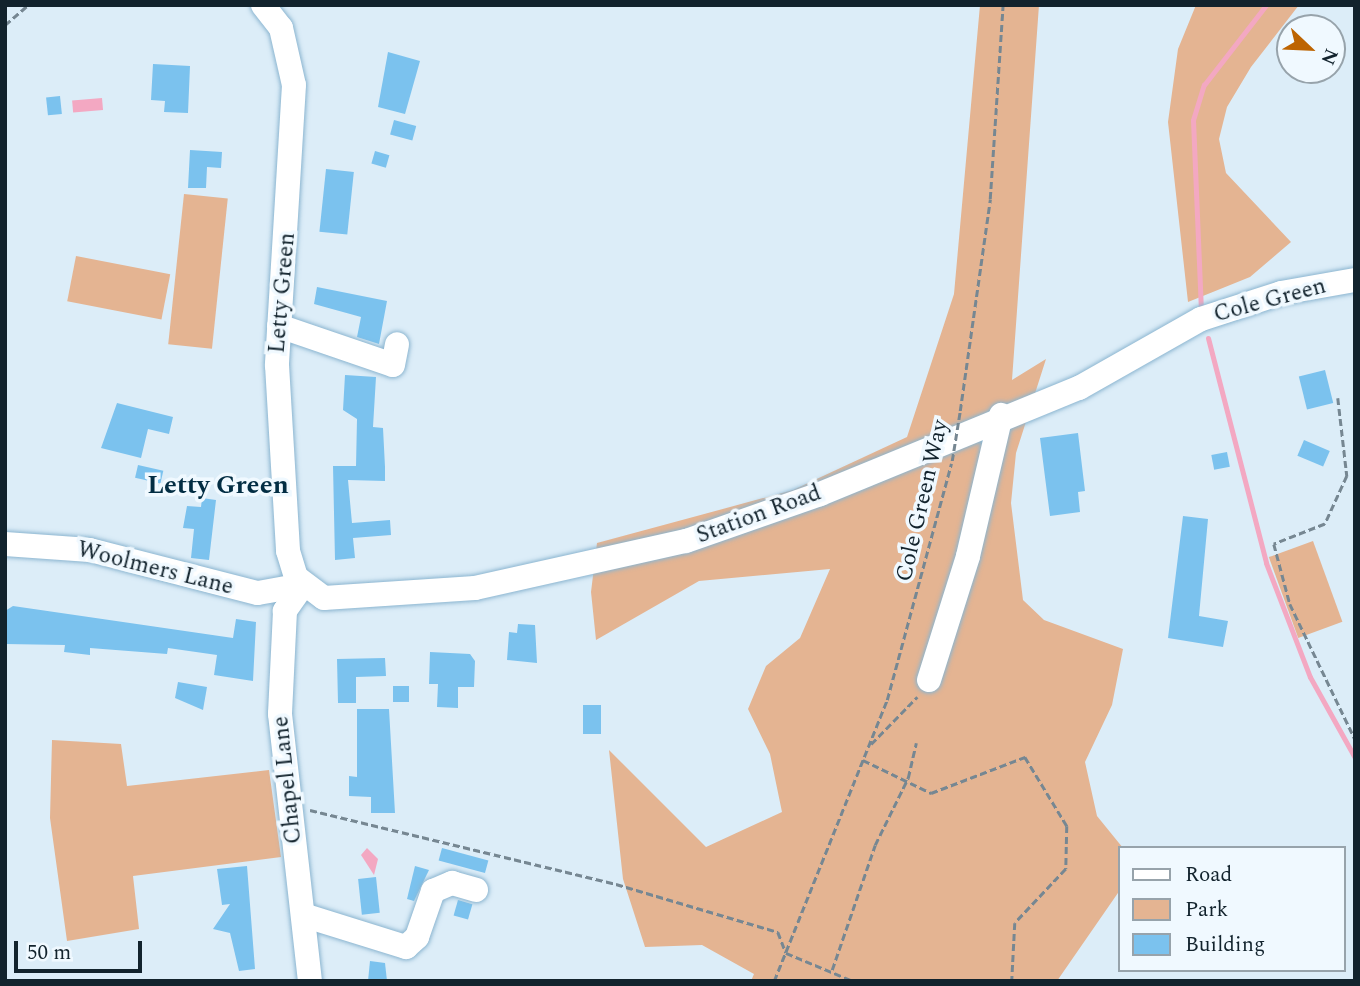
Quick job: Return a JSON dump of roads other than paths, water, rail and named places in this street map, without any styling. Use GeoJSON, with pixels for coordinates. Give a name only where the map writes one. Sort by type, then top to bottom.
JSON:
{"type":"FeatureCollection","features":[{"type":"Feature","properties":{"kind":"street","name":"Letty Green"},"geometry":{"type":"LineString","coordinates":[[271,9],[287,42],[295,85],[279,326],[287,542],[303,585]]}},
{"type":"Feature","properties":{"kind":"street","name":"Cole Green"},"geometry":{"type":"LineString","coordinates":[[1187,325],[1281,293],[1355,280]]}},
{"type":"Feature","properties":{"kind":"street","name":"Station Road"},"geometry":{"type":"LineString","coordinates":[[303,585],[337,600],[405,597],[637,555],[820,494],[1001,415],[1126,367],[1187,325]]}},
{"type":"Feature","properties":{"kind":"street"},"geometry":{"type":"LineString","coordinates":[[279,326],[393,365],[397,344]]}},
{"type":"Feature","properties":{"kind":"street"},"geometry":{"type":"LineString","coordinates":[[929,680],[968,556],[1001,415]]}},
{"type":"Feature","properties":{"kind":"street","name":"Woolmers Lane"},"geometry":{"type":"LineString","coordinates":[[5,544],[90,550],[258,593],[303,585]]}},
{"type":"Feature","properties":{"kind":"street","name":"Chapel Lane"},"geometry":{"type":"LineString","coordinates":[[303,585],[287,605],[280,714],[310,981]]}},
{"type":"Feature","properties":{"kind":"street"},"geometry":{"type":"LineString","coordinates":[[303,915],[406,947],[417,937],[433,891],[452,883],[476,890]]}},
{"type":"Feature","properties":{"kind":"waterway"},"geometry":{"type":"LineString","coordinates":[[1201,311],[1193,120],[1204,85],[1266,5]]}},
{"type":"Feature","properties":{"kind":"waterway"},"geometry":{"type":"LineString","coordinates":[[1208,338],[1266,563],[1310,677],[1355,758]]}},
{"type":"Feature","properties":{"kind":"district","name":"Letty Green"},"geometry":{"type":"Point","coordinates":[218,486]}}]}
